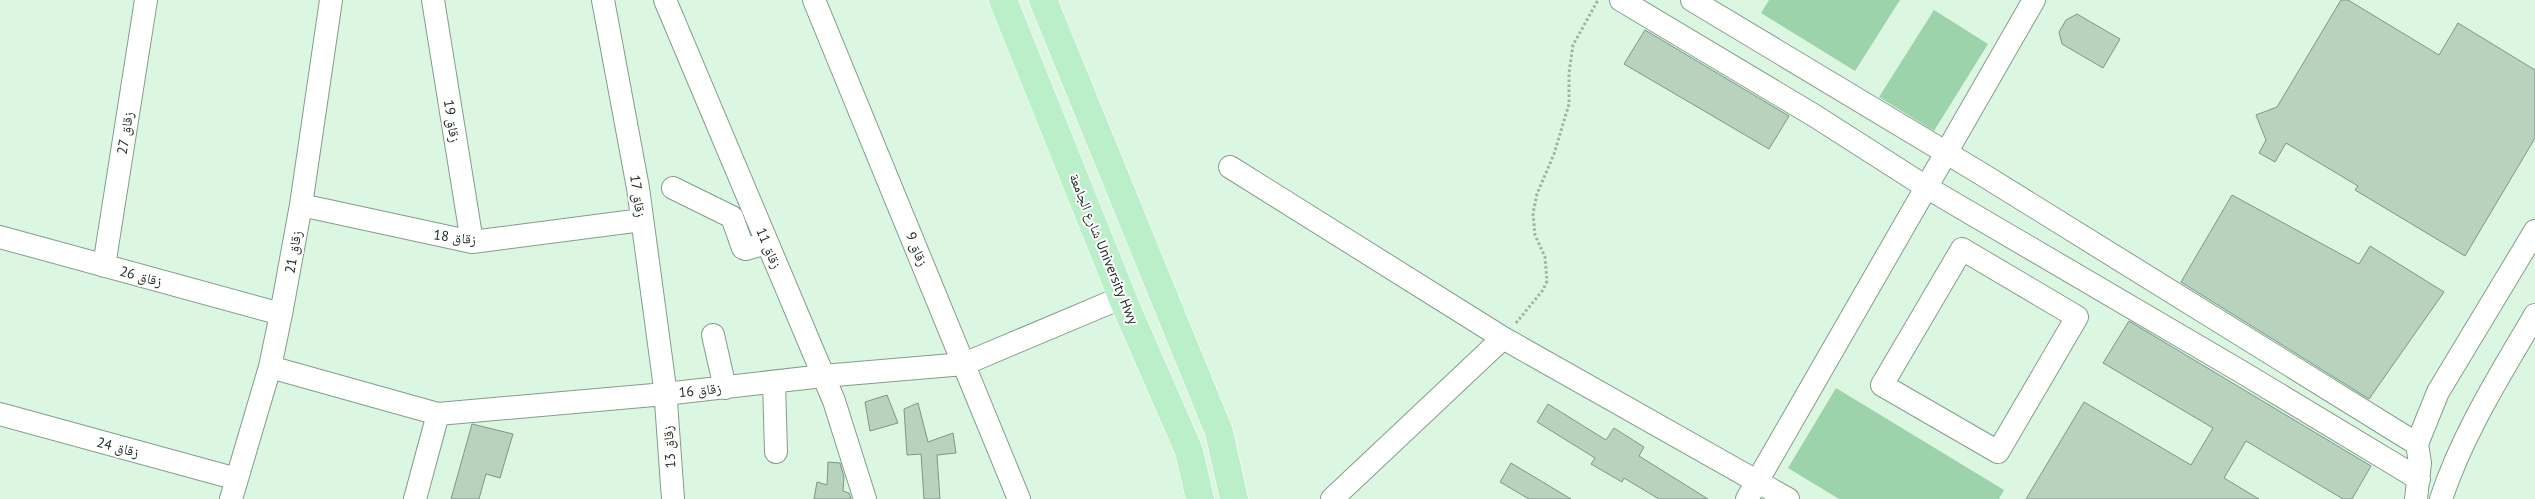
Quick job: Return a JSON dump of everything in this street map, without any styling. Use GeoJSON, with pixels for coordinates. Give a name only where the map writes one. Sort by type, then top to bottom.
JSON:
{"type":"FeatureCollection","features":[{"type":"Feature","properties":{"kind":"main road","name":"شارع الجامعة University Hwy"},"geometry":{"type":"LineString","coordinates":[[1003,0],[1123,298],[1189,451],[1200,499]]}},
{"type":"Feature","properties":{"kind":"main road"},"geometry":{"type":"LineString","coordinates":[[1043,0],[1219,432],[1234,499]]}},
{"type":"Feature","properties":{"kind":"street","name":"زقاق 27"},"geometry":{"type":"LineString","coordinates":[[104,266],[146,0]]}},
{"type":"Feature","properties":{"kind":"street","name":"زقاق 21"},"geometry":{"type":"LineString","coordinates":[[234,489],[270,367],[281,314],[301,205],[331,0]]}},
{"type":"Feature","properties":{"kind":"street","name":"زقاق 19"},"geometry":{"type":"LineString","coordinates":[[433,0],[472,242]]}},
{"type":"Feature","properties":{"kind":"street","name":"زقاق 17"},"geometry":{"type":"LineString","coordinates":[[603,0],[638,188],[665,394]]}},
{"type":"Feature","properties":{"kind":"street","name":"زقاق 11"},"geometry":{"type":"LineString","coordinates":[[665,0],[834,401],[865,499]]}},
{"type":"Feature","properties":{"kind":"street","name":"زقاق 9"},"geometry":{"type":"LineString","coordinates":[[814,0],[1019,499]]}},
{"type":"Feature","properties":{"kind":"street"},"geometry":{"type":"LineString","coordinates":[[1621,0],[1815,116],[1926,187],[1980,218],[2417,489],[2420,463],[2417,444],[2438,392],[2535,231]]}},
{"type":"Feature","properties":{"kind":"street"},"geometry":{"type":"LineString","coordinates":[[1692,0],[1946,153],[2417,444]]}},
{"type":"Feature","properties":{"kind":"street"},"geometry":{"type":"LineString","coordinates":[[1752,490],[2034,0]]}},
{"type":"Feature","properties":{"kind":"street"},"geometry":{"type":"LineString","coordinates":[[1230,167],[1503,338],[1752,490],[1788,499]]}},
{"type":"Feature","properties":{"kind":"street"},"geometry":{"type":"LineString","coordinates":[[673,188],[732,217],[742,248],[746,250],[767,243]]}},
{"type":"Feature","properties":{"kind":"street","name":"زقاق 18"},"geometry":{"type":"LineString","coordinates":[[301,205],[472,242],[642,220]]}},
{"type":"Feature","properties":{"kind":"street"},"geometry":{"type":"LineString","coordinates":[[1962,249],[2077,316],[1998,452],[1882,385],[1980,218]]}},
{"type":"Feature","properties":{"kind":"street","name":"زقاق 26"},"geometry":{"type":"LineString","coordinates":[[0,237],[281,314]]}},
{"type":"Feature","properties":{"kind":"street","name":"زقاق 16"},"geometry":{"type":"LineString","coordinates":[[270,367],[438,414],[665,394],[823,376],[964,364],[1123,298]]}},
{"type":"Feature","properties":{"kind":"street"},"geometry":{"type":"LineString","coordinates":[[2441,499],[2452,469],[2474,421],[2535,315]]}},
{"type":"Feature","properties":{"kind":"street"},"geometry":{"type":"LineString","coordinates":[[713,335],[725,388]]}},
{"type":"Feature","properties":{"kind":"street"},"geometry":{"type":"LineString","coordinates":[[1332,499],[1503,338]]}},
{"type":"Feature","properties":{"kind":"street"},"geometry":{"type":"LineString","coordinates":[[774,382],[776,452]]}},
{"type":"Feature","properties":{"kind":"street","name":"زقاق 13"},"geometry":{"type":"LineString","coordinates":[[665,394],[673,499]]}},
{"type":"Feature","properties":{"kind":"street","name":"زقاق 24"},"geometry":{"type":"LineString","coordinates":[[0,414],[234,489]]}},
{"type":"Feature","properties":{"kind":"street"},"geometry":{"type":"LineString","coordinates":[[415,499],[438,414]]}},
{"type":"Feature","properties":{"kind":"path"},"geometry":{"type":"LineString","coordinates":[[1503,338],[1543,290],[1547,281],[1545,258],[1535,235],[1533,213],[1537,194],[1554,154],[1569,104],[1569,73],[1573,45],[1598,0]]}},
{"type":"Feature","properties":{"kind":"green space"},"geometry":{"type":"Polygon","coordinates":[[[1769,0],[1900,0],[1855,71],[1761,13],[1769,0]]]}},
{"type":"Feature","properties":{"kind":"green space"},"geometry":{"type":"Polygon","coordinates":[[[1934,10],[1988,44],[1934,131],[1879,97],[1934,10]]]}},
{"type":"Feature","properties":{"kind":"green space"},"geometry":{"type":"Polygon","coordinates":[[[1836,388],[2004,490],[1999,499],[1839,499],[1788,468],[1836,388]]]}},
{"type":"Feature","properties":{"kind":"building"},"geometry":{"type":"Polygon","coordinates":[[[2341,0],[2348,0],[2439,55],[2458,23],[2535,70],[2535,138],[2465,256],[2355,190],[2358,186],[2286,143],[2275,162],[2259,153],[2266,140],[2256,115],[2277,107],[2341,0]]]}},
{"type":"Feature","properties":{"kind":"building"},"geometry":{"type":"Polygon","coordinates":[[[2077,14],[2120,39],[2103,68],[2062,44],[2059,32],[2066,20],[2077,14]]]}},
{"type":"Feature","properties":{"kind":"building"},"geometry":{"type":"Polygon","coordinates":[[[1645,30],[1789,116],[1769,149],[1624,64],[1645,30]]]}},
{"type":"Feature","properties":{"kind":"building"},"geometry":{"type":"Polygon","coordinates":[[[2232,195],[2359,264],[2370,246],[2444,292],[2369,399],[2181,282],[2232,195]]]}},
{"type":"Feature","properties":{"kind":"building"},"geometry":{"type":"Polygon","coordinates":[[[2129,321],[2371,466],[2352,499],[2343,499],[2246,441],[2224,478],[2259,499],[2026,499],[2084,402],[2191,465],[2213,428],[2103,363],[2129,321]]]}},
{"type":"Feature","properties":{"kind":"building"},"geometry":{"type":"Polygon","coordinates":[[[887,395],[898,423],[870,431],[865,402],[887,395]]]}},
{"type":"Feature","properties":{"kind":"building"},"geometry":{"type":"Polygon","coordinates":[[[918,403],[928,442],[953,433],[956,453],[937,455],[940,499],[924,499],[921,454],[907,455],[904,409],[918,403]]]}},
{"type":"Feature","properties":{"kind":"building"},"geometry":{"type":"Polygon","coordinates":[[[1548,404],[1606,440],[1614,428],[1644,447],[1639,456],[1708,499],[1659,499],[1624,478],[1622,482],[1591,464],[1595,458],[1537,422],[1548,404]]]}},
{"type":"Feature","properties":{"kind":"building"},"geometry":{"type":"Polygon","coordinates":[[[472,424],[513,434],[500,478],[486,474],[479,499],[451,499],[472,424]]]}},
{"type":"Feature","properties":{"kind":"building"},"geometry":{"type":"Polygon","coordinates":[[[828,462],[840,463],[844,477],[843,491],[849,493],[851,499],[814,499],[817,482],[827,485],[828,462]]]}},
{"type":"Feature","properties":{"kind":"building"},"geometry":{"type":"Polygon","coordinates":[[[1511,463],[1571,499],[1529,499],[1500,482],[1511,463]]]}}]}
